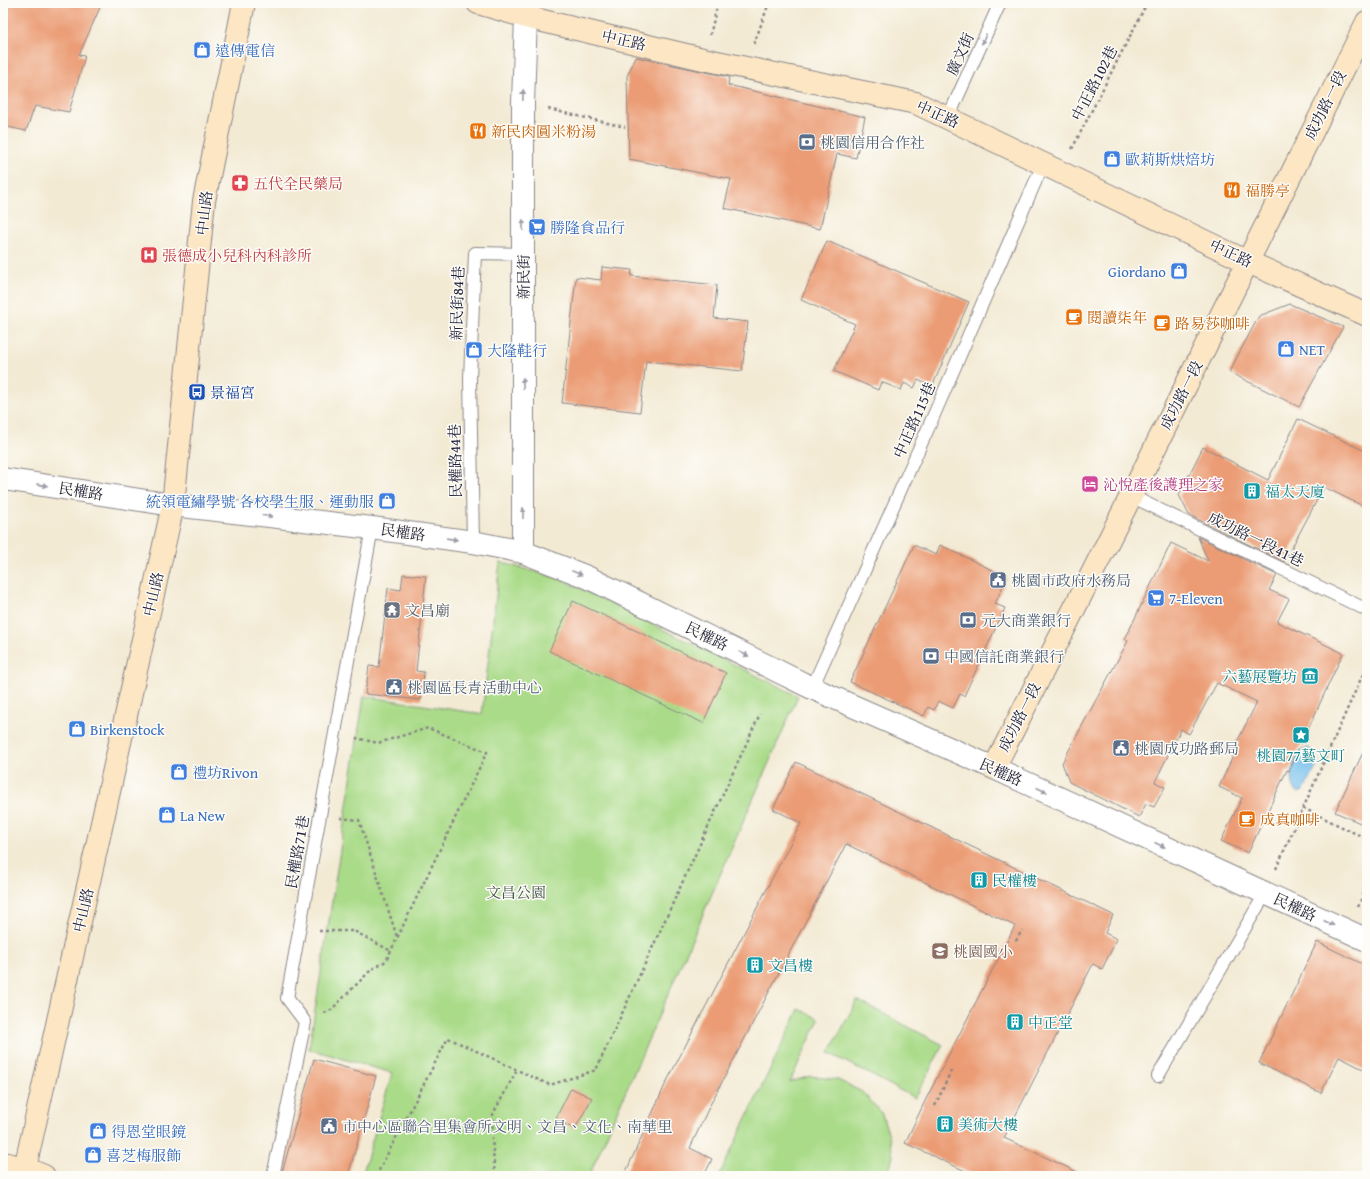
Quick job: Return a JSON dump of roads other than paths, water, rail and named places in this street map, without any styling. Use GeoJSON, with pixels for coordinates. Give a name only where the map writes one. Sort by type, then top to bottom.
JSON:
{"type":"FeatureCollection","features":[{"type":"Feature","properties":{"kind":"street","name":"中山路"},"geometry":{"type":"LineString","coordinates":[[30,1173],[173,505],[204,201],[244,3]]}},
{"type":"Feature","properties":{"kind":"street","name":"中正路"},"geometry":{"type":"LineString","coordinates":[[478,3],[528,10],[703,59],[916,103],[1248,262],[1367,315]]}},
{"type":"Feature","properties":{"kind":"street","name":"新民街"},"geometry":{"type":"LineString","coordinates":[[523,552],[523,103],[528,10]]}},
{"type":"Feature","properties":{"kind":"street","name":"成功路一段"},"geometry":{"type":"LineString","coordinates":[[994,768],[1367,22]]}},
{"type":"Feature","properties":{"kind":"street","name":"民權路"},"geometry":{"type":"LineString","coordinates":[[3,479],[173,505],[372,528],[473,542],[523,552],[587,577],[812,688],[994,768],[1367,940]]}},
{"type":"Feature","properties":{"kind":"street"},"geometry":{"type":"LineString","coordinates":[[3,1163],[30,1173]]}},
{"type":"Feature","properties":{"kind":"lane","name":"廣文街"},"geometry":{"type":"LineString","coordinates":[[948,118],[1000,3]]}},
{"type":"Feature","properties":{"kind":"lane","name":"中正路115巷"},"geometry":{"type":"LineString","coordinates":[[812,688],[930,424],[1052,168]]}},
{"type":"Feature","properties":{"kind":"lane","name":"新民街84巷"},"geometry":{"type":"LineString","coordinates":[[470,379],[475,252],[523,254]]}},
{"type":"Feature","properties":{"kind":"lane","name":"民權路44巷"},"geometry":{"type":"LineString","coordinates":[[470,379],[473,542]]}},
{"type":"Feature","properties":{"kind":"lane","name":"成功路一段41巷"},"geometry":{"type":"LineString","coordinates":[[1131,496],[1367,610]]}},
{"type":"Feature","properties":{"kind":"lane","name":"民權路71巷"},"geometry":{"type":"LineString","coordinates":[[273,1176],[306,1022],[287,998],[372,528]]}},
{"type":"Feature","properties":{"kind":"lane"},"geometry":{"type":"LineString","coordinates":[[1158,1076],[1265,894]]}},
{"type":"Feature","properties":{"kind":"water"},"geometry":{"type":"Polygon","coordinates":[[[1308,747],[1315,754],[1318,764],[1303,791],[1298,793],[1293,783],[1293,768],[1298,755],[1308,747]]]}},
{"type":"Feature","properties":{"kind":"place","name":"遠傳電信"},"geometry":{"type":"Point","coordinates":[202,50]}},
{"type":"Feature","properties":{"kind":"place","name":"新民肉圓米粉湯"},"geometry":{"type":"Point","coordinates":[478,131]}},
{"type":"Feature","properties":{"kind":"place","name":"桃園信用合作社"},"geometry":{"type":"Point","coordinates":[807,142]}},
{"type":"Feature","properties":{"kind":"place","name":"歐莉斯烘焙坊"},"geometry":{"type":"Point","coordinates":[1112,159]}},
{"type":"Feature","properties":{"kind":"place","name":"五代全民藥局"},"geometry":{"type":"Point","coordinates":[240,183]}},
{"type":"Feature","properties":{"kind":"place","name":"福勝亭"},"geometry":{"type":"Point","coordinates":[1232,190]}},
{"type":"Feature","properties":{"kind":"place","name":"勝隆食品行"},"geometry":{"type":"Point","coordinates":[537,227]}},
{"type":"Feature","properties":{"kind":"place","name":"張德成小兒科內科診所"},"geometry":{"type":"Point","coordinates":[149,255]}},
{"type":"Feature","properties":{"kind":"place","name":"Giordano"},"geometry":{"type":"Point","coordinates":[1179,271]}},
{"type":"Feature","properties":{"kind":"place","name":"閱讀柒年"},"geometry":{"type":"Point","coordinates":[1074,317]}},
{"type":"Feature","properties":{"kind":"place","name":"路易莎咖啡"},"geometry":{"type":"Point","coordinates":[1162,323]}},
{"type":"Feature","properties":{"kind":"place","name":"NET"},"geometry":{"type":"Point","coordinates":[1286,349]}},
{"type":"Feature","properties":{"kind":"place","name":"大隆鞋行"},"geometry":{"type":"Point","coordinates":[474,350]}},
{"type":"Feature","properties":{"kind":"place","name":"景福宮"},"geometry":{"type":"Point","coordinates":[197,392]}},
{"type":"Feature","properties":{"kind":"place","name":"沁悅產後護理之家"},"geometry":{"type":"Point","coordinates":[1090,484]}},
{"type":"Feature","properties":{"kind":"place","name":"福太天廈"},"geometry":{"type":"Point","coordinates":[1252,491]}},
{"type":"Feature","properties":{"kind":"place","name":"統領電繡學號 各校學生服、運動服"},"geometry":{"type":"Point","coordinates":[387,501]}},
{"type":"Feature","properties":{"kind":"place","name":"桃園市政府水務局"},"geometry":{"type":"Point","coordinates":[998,580]}},
{"type":"Feature","properties":{"kind":"place","name":"7-Eleven"},"geometry":{"type":"Point","coordinates":[1156,598]}},
{"type":"Feature","properties":{"kind":"place","name":"文昌廟"},"geometry":{"type":"Point","coordinates":[392,610]}},
{"type":"Feature","properties":{"kind":"place","name":"元大商業銀行"},"geometry":{"type":"Point","coordinates":[968,620]}},
{"type":"Feature","properties":{"kind":"place","name":"中國信託商業銀行"},"geometry":{"type":"Point","coordinates":[931,656]}},
{"type":"Feature","properties":{"kind":"place","name":"六藝展覽坊"},"geometry":{"type":"Point","coordinates":[1310,676]}},
{"type":"Feature","properties":{"kind":"place","name":"桃園區長青活動中心"},"geometry":{"type":"Point","coordinates":[394,687]}},
{"type":"Feature","properties":{"kind":"place","name":"Birkenstock"},"geometry":{"type":"Point","coordinates":[77,729]}},
{"type":"Feature","properties":{"kind":"place","name":"桃園77藝文町"},"geometry":{"type":"Point","coordinates":[1301,735]}},
{"type":"Feature","properties":{"kind":"place","name":"桃園成功路郵局"},"geometry":{"type":"Point","coordinates":[1121,748]}},
{"type":"Feature","properties":{"kind":"place","name":"禮坊Rivon"},"geometry":{"type":"Point","coordinates":[179,772]}},
{"type":"Feature","properties":{"kind":"place","name":"La New"},"geometry":{"type":"Point","coordinates":[167,815]}},
{"type":"Feature","properties":{"kind":"place","name":"成真咖啡"},"geometry":{"type":"Point","coordinates":[1247,819]}},
{"type":"Feature","properties":{"kind":"place","name":"民權樓"},"geometry":{"type":"Point","coordinates":[979,880]}},
{"type":"Feature","properties":{"kind":"place","name":"桃園國小"},"geometry":{"type":"Point","coordinates":[940,951]}},
{"type":"Feature","properties":{"kind":"place","name":"文昌樓"},"geometry":{"type":"Point","coordinates":[755,965]}},
{"type":"Feature","properties":{"kind":"place","name":"中正堂"},"geometry":{"type":"Point","coordinates":[1015,1022]}},
{"type":"Feature","properties":{"kind":"place","name":"美術大樓"},"geometry":{"type":"Point","coordinates":[945,1124]}},
{"type":"Feature","properties":{"kind":"place","name":"市中心區聯合里集會所文明、文昌、文化、南華里"},"geometry":{"type":"Point","coordinates":[329,1126]}},
{"type":"Feature","properties":{"kind":"place","name":"得恩堂眼鏡"},"geometry":{"type":"Point","coordinates":[98,1131]}},
{"type":"Feature","properties":{"kind":"place","name":"喜芝梅服飾"},"geometry":{"type":"Point","coordinates":[93,1155]}},
{"type":"Feature","properties":{"kind":"park label","name":"文昌公園"},"geometry":{"type":"Point","coordinates":[516,892]}}]}
